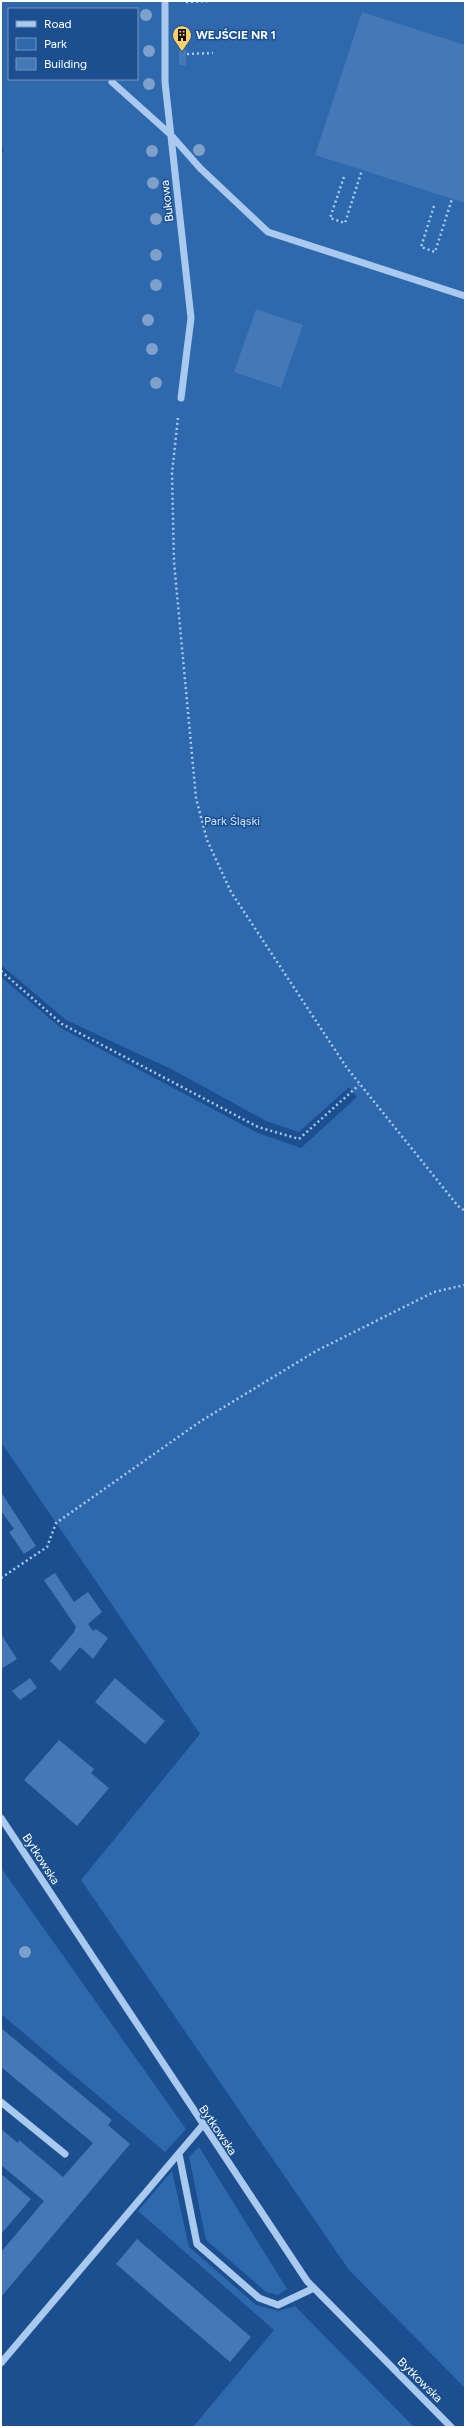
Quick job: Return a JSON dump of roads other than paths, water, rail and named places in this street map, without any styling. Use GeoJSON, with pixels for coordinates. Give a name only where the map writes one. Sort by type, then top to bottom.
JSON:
{"type":"FeatureCollection","features":[{"type":"Feature","properties":{"kind":"street","name":"Bukowa"},"geometry":{"type":"LineString","coordinates":[[165,1],[165,82],[192,318],[181,398]]}},
{"type":"Feature","properties":{"kind":"street"},"geometry":{"type":"LineString","coordinates":[[112,82],[170,134],[200,168],[268,232],[465,296]]}},
{"type":"Feature","properties":{"kind":"street","name":"Bytkowska"},"geometry":{"type":"LineString","coordinates":[[1,1818],[202,2126],[314,2288],[451,2427]]}},
{"type":"Feature","properties":{"kind":"street"},"geometry":{"type":"LineString","coordinates":[[1,2102],[65,2154]]}},
{"type":"Feature","properties":{"kind":"street"},"geometry":{"type":"LineString","coordinates":[[1,2363],[202,2126]]}},
{"type":"Feature","properties":{"kind":"street"},"geometry":{"type":"LineString","coordinates":[[178,2154],[197,2244],[259,2298],[278,2305],[314,2288]]}},
{"type":"Feature","properties":{"kind":"place","name":"WEJŚCIE NR 1"},"geometry":{"type":"Point","coordinates":[182,52]}},
{"type":"Feature","properties":{"kind":"park label","name":"Park Śląski"},"geometry":{"type":"Point","coordinates":[232,821]}}]}
